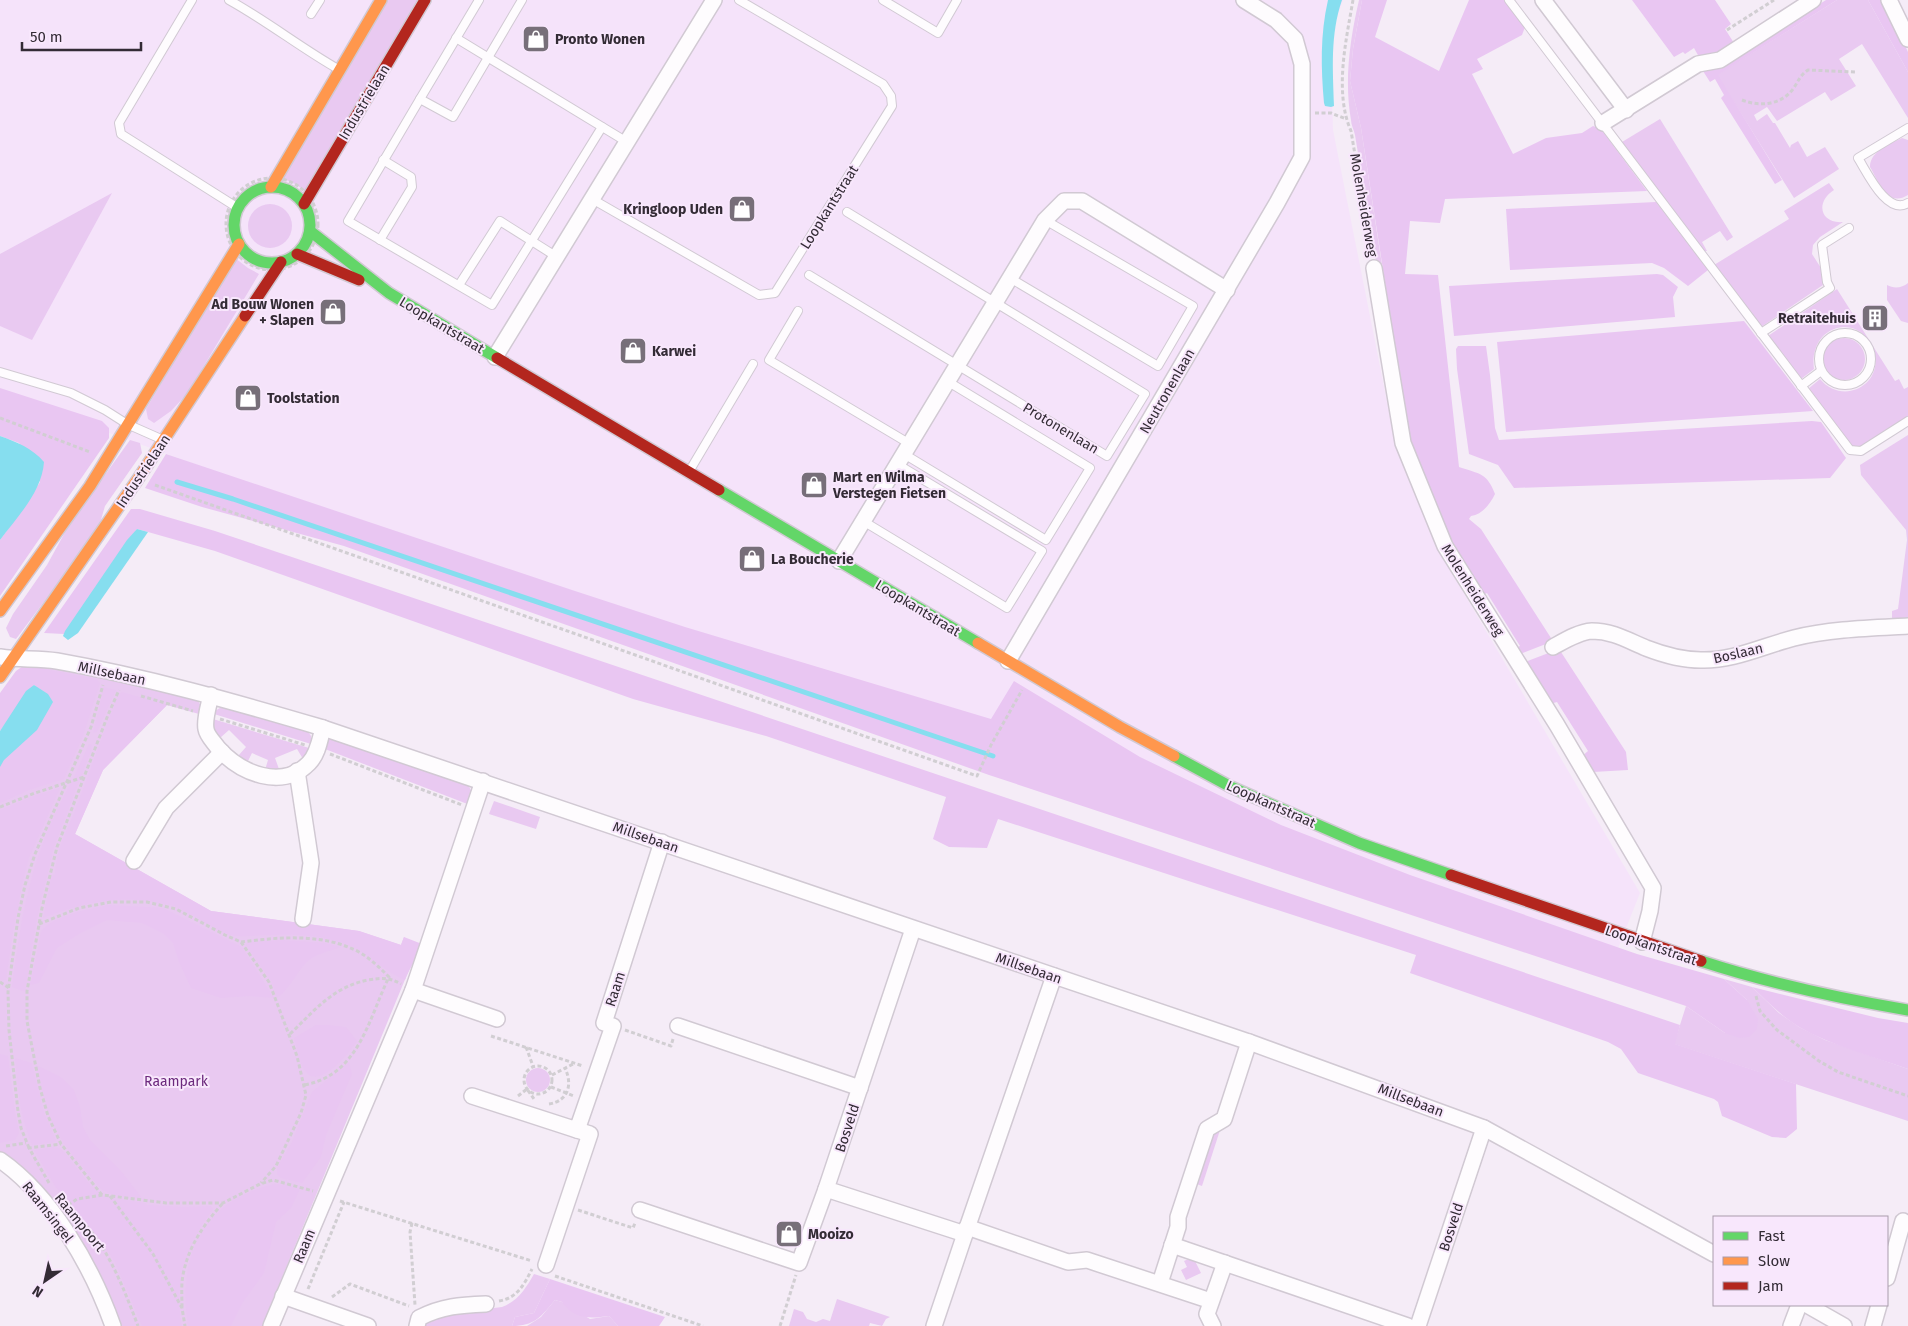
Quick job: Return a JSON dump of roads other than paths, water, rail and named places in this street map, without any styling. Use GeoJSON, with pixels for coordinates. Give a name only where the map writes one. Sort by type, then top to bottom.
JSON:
{"type":"FeatureCollection","features":[{"type":"Feature","properties":{"kind":"street"},"geometry":{"type":"LineString","coordinates":[[271,188],[381,0]]}},
{"type":"Feature","properties":{"kind":"street","name":"Industrielaan"},"geometry":{"type":"LineString","coordinates":[[304,204],[425,0]]}},
{"type":"Feature","properties":{"kind":"street","name":"Loopkantstraat"},"geometry":{"type":"LineString","coordinates":[[495,357],[714,0]]}},
{"type":"Feature","properties":{"kind":"street","name":"Neutronenlaan"},"geometry":{"type":"LineString","coordinates":[[1008,661],[1227,290],[1302,157],[1302,64],[1295,39],[1276,20],[1244,0]]}},
{"type":"Feature","properties":{"kind":"street"},"geometry":{"type":"LineString","coordinates":[[1543,0],[1626,110]]}},
{"type":"Feature","properties":{"kind":"street"},"geometry":{"type":"LineString","coordinates":[[1603,123],[1698,64],[1720,60],[1813,0]]}},
{"type":"Feature","properties":{"kind":"street"},"geometry":{"type":"LineString","coordinates":[[1889,0],[1908,39]]}},
{"type":"Feature","properties":{"kind":"street"},"geometry":{"type":"LineString","coordinates":[[0,610],[90,486],[237,247],[234,220],[238,208],[252,193],[271,188],[289,192],[298,197],[304,204],[309,217],[310,231],[306,244],[297,254],[278,267],[257,260],[237,247]]}},
{"type":"Feature","properties":{"kind":"street"},"geometry":{"type":"LineString","coordinates":[[839,561],[1045,220],[1064,201],[1082,201],[1227,290]]}},
{"type":"Feature","properties":{"kind":"street","name":"Loopkantstraat"},"geometry":{"type":"LineString","coordinates":[[310,231],[389,293],[495,357],[1008,661],[1231,787],[1359,843],[1642,942],[1758,978],[1866,1003],[1908,1010]]}},
{"type":"Feature","properties":{"kind":"street","name":"Loopkantstraat"},"geometry":{"type":"LineString","coordinates":[[297,254],[389,293]]}},
{"type":"Feature","properties":{"kind":"street","name":"Industrielaan"},"geometry":{"type":"LineString","coordinates":[[0,677],[6,658],[164,441],[278,267]]}},
{"type":"Feature","properties":{"kind":"street","name":"Molenheiderweg"},"geometry":{"type":"LineString","coordinates":[[1374,268],[1403,443],[1445,546],[1557,725],[1653,888],[1650,911],[1642,942]]}},
{"type":"Feature","properties":{"kind":"street","name":"Boslaan"},"geometry":{"type":"LineString","coordinates":[[1553,647],[1570,638],[1590,631],[1612,632],[1646,648],[1680,659],[1704,660],[1727,658],[1795,638],[1836,632],[1908,626]]}},
{"type":"Feature","properties":{"kind":"street","name":"Millsebaan"},"geometry":{"type":"LineString","coordinates":[[6,658],[45,660],[102,678],[211,695],[324,728],[1249,1042],[1484,1128],[1713,1253]]}},
{"type":"Feature","properties":{"kind":"street"},"geometry":{"type":"LineString","coordinates":[[211,695],[205,728],[210,737],[222,752],[245,769],[262,776],[272,778],[285,776],[311,762],[324,728]]}},
{"type":"Feature","properties":{"kind":"street"},"geometry":{"type":"LineString","coordinates":[[134,861],[166,808],[222,752]]}},
{"type":"Feature","properties":{"kind":"street"},"geometry":{"type":"LineString","coordinates":[[297,771],[311,863],[303,919]]}},
{"type":"Feature","properties":{"kind":"street","name":"Raam"},"geometry":{"type":"LineString","coordinates":[[271,1326],[413,990],[483,781]]}},
{"type":"Feature","properties":{"kind":"street","name":"Raam"},"geometry":{"type":"LineString","coordinates":[[577,1130],[613,1026],[604,1023],[662,842]]}},
{"type":"Feature","properties":{"kind":"street","name":"Bosveld"},"geometry":{"type":"LineString","coordinates":[[826,1189],[913,929]]}},
{"type":"Feature","properties":{"kind":"street"},"geometry":{"type":"LineString","coordinates":[[934,1326],[1054,976]]}},
{"type":"Feature","properties":{"kind":"street"},"geometry":{"type":"LineString","coordinates":[[413,990],[497,1020]]}},
{"type":"Feature","properties":{"kind":"street"},"geometry":{"type":"LineString","coordinates":[[678,1026],[860,1088]]}},
{"type":"Feature","properties":{"kind":"street"},"geometry":{"type":"LineString","coordinates":[[1160,1283],[1178,1227],[1178,1217],[1207,1129],[1224,1119],[1249,1042]]}},
{"type":"Feature","properties":{"kind":"street"},"geometry":{"type":"LineString","coordinates":[[472,1096],[590,1134],[566,1206],[541,1264]]}},
{"type":"Feature","properties":{"kind":"street","name":"Bosveld"},"geometry":{"type":"LineString","coordinates":[[1418,1326],[1484,1128]]}},
{"type":"Feature","properties":{"kind":"street","name":"Raamsingel"},"geometry":{"type":"LineString","coordinates":[[0,1160],[14,1170],[57,1220],[86,1266],[98,1289],[113,1326]]}},
{"type":"Feature","properties":{"kind":"street"},"geometry":{"type":"LineString","coordinates":[[640,1210],[800,1262],[826,1189],[1068,1262],[1087,1260],[1212,1301]]}},
{"type":"Feature","properties":{"kind":"street"},"geometry":{"type":"LineString","coordinates":[[1888,1274],[1903,1221]]}},
{"type":"Feature","properties":{"kind":"street"},"geometry":{"type":"LineString","coordinates":[[1172,1245],[1408,1326]]}},
{"type":"Feature","properties":{"kind":"street"},"geometry":{"type":"LineString","coordinates":[[1213,1326],[1207,1314],[1225,1263]]}},
{"type":"Feature","properties":{"kind":"street"},"geometry":{"type":"LineString","coordinates":[[283,1296],[368,1326]]}},
{"type":"Feature","properties":{"kind":"street"},"geometry":{"type":"LineString","coordinates":[[417,1326],[419,1318],[436,1309],[486,1304]]}},
{"type":"Feature","properties":{"kind":"street"},"geometry":{"type":"LineString","coordinates":[[1791,1326],[1799,1306]]}},
{"type":"Feature","properties":{"kind":"street"},"geometry":{"type":"LineString","coordinates":[[1809,1306],[1844,1326]]}},
{"type":"Feature","properties":{"kind":"street"},"geometry":{"type":"LineString","coordinates":[[1873,1326],[1879,1306]]}},
{"type":"Feature","properties":{"kind":"lane"},"geometry":{"type":"LineString","coordinates":[[192,0],[119,123],[119,129],[121,134],[238,208]]}},
{"type":"Feature","properties":{"kind":"lane"},"geometry":{"type":"LineString","coordinates":[[229,0],[340,70]]}},
{"type":"Feature","properties":{"kind":"lane"},"geometry":{"type":"LineString","coordinates":[[311,14],[320,0]]}},
{"type":"Feature","properties":{"kind":"lane"},"geometry":{"type":"LineString","coordinates":[[479,0],[348,221],[492,305],[602,127]]}},
{"type":"Feature","properties":{"kind":"lane"},"geometry":{"type":"LineString","coordinates":[[420,99],[452,117],[522,0]]}},
{"type":"Feature","properties":{"kind":"lane","name":"Loopkantstraat"},"geometry":{"type":"LineString","coordinates":[[592,199],[759,295],[775,293],[892,106],[892,96],[883,84],[739,0]]}},
{"type":"Feature","properties":{"kind":"lane"},"geometry":{"type":"LineString","coordinates":[[883,0],[938,33],[958,0]]}},
{"type":"Feature","properties":{"kind":"lane"},"geometry":{"type":"LineString","coordinates":[[1509,0],[1850,450],[1861,451],[1908,421]]}},
{"type":"Feature","properties":{"kind":"lane"},"geometry":{"type":"LineString","coordinates":[[456,38],[627,142]]}},
{"type":"Feature","properties":{"kind":"lane"},"geometry":{"type":"LineString","coordinates":[[1908,128],[1858,158],[1884,198],[1899,205],[1908,203]]}},
{"type":"Feature","properties":{"kind":"lane"},"geometry":{"type":"LineString","coordinates":[[380,240],[412,187],[411,177],[383,160]]}},
{"type":"Feature","properties":{"kind":"lane","name":"Protonenlaan"},"geometry":{"type":"LineString","coordinates":[[809,275],[1107,456],[1145,394],[847,212]]}},
{"type":"Feature","properties":{"kind":"lane"},"geometry":{"type":"LineString","coordinates":[[1010,278],[1158,366],[1193,306],[1045,220]]}},
{"type":"Feature","properties":{"kind":"lane"},"geometry":{"type":"LineString","coordinates":[[459,286],[500,221],[557,257]]}},
{"type":"Feature","properties":{"kind":"lane"},"geometry":{"type":"LineString","coordinates":[[1761,333],[1830,288],[1827,282],[1822,245],[1849,228]]}},
{"type":"Feature","properties":{"kind":"lane","name":"Protonenlaan"},"geometry":{"type":"LineString","coordinates":[[798,311],[769,360],[1042,551],[1007,608],[863,521]]}},
{"type":"Feature","properties":{"kind":"lane"},"geometry":{"type":"LineString","coordinates":[[1846,333],[1854,334],[1860,337],[1870,349],[1871,364],[1869,371],[1859,382],[1844,386],[1837,384],[1830,381],[1821,371],[1818,362],[1821,347],[1832,336],[1846,333]]}},
{"type":"Feature","properties":{"kind":"lane"},"geometry":{"type":"LineString","coordinates":[[689,472],[753,364]]}},
{"type":"Feature","properties":{"kind":"lane"},"geometry":{"type":"LineString","coordinates":[[1801,386],[1821,371]]}},
{"type":"Feature","properties":{"kind":"lane"},"geometry":{"type":"LineString","coordinates":[[0,372],[71,393],[164,441]]}},
{"type":"Feature","properties":{"kind":"lane","name":"Protonenlaan"},"geometry":{"type":"LineString","coordinates":[[904,454],[1046,540],[1090,468],[948,382]]}},
{"type":"Feature","properties":{"kind":"water"},"geometry":{"type":"Polygon","coordinates":[[[1328,0],[1342,0],[1334,39],[1334,106],[1331,107],[1325,106],[1324,103],[1322,64],[1322,39],[1328,0]]]}},
{"type":"Feature","properties":{"kind":"water"},"geometry":{"type":"Polygon","coordinates":[[[0,436],[24,446],[44,462],[39,484],[34,494],[0,540],[0,436]]]}},
{"type":"Feature","properties":{"kind":"water"},"geometry":{"type":"Polygon","coordinates":[[[137,529],[148,532],[78,633],[68,640],[63,636],[65,631],[127,540],[137,529]]]}},
{"type":"Feature","properties":{"kind":"water"},"geometry":{"type":"Polygon","coordinates":[[[34,685],[48,694],[53,702],[37,730],[4,760],[0,767],[0,731],[26,691],[34,685]]]}},
{"type":"Feature","properties":{"kind":"waterway"},"geometry":{"type":"LineString","coordinates":[[177,482],[233,499],[993,756]]}},
{"type":"Feature","properties":{"kind":"place","name":"Pronto Wonen"},"geometry":{"type":"Point","coordinates":[536,39]}},
{"type":"Feature","properties":{"kind":"place","name":"Kringloop Uden"},"geometry":{"type":"Point","coordinates":[742,209]}},
{"type":"Feature","properties":{"kind":"place","name":"Ad Bouw Wonen + Slapen"},"geometry":{"type":"Point","coordinates":[333,312]}},
{"type":"Feature","properties":{"kind":"place","name":"Retraitehuis"},"geometry":{"type":"Point","coordinates":[1875,318]}},
{"type":"Feature","properties":{"kind":"place","name":"Karwei"},"geometry":{"type":"Point","coordinates":[633,351]}},
{"type":"Feature","properties":{"kind":"place","name":"Toolstation"},"geometry":{"type":"Point","coordinates":[248,398]}},
{"type":"Feature","properties":{"kind":"place","name":"Mart en Wilma Verstegen Fietsen"},"geometry":{"type":"Point","coordinates":[814,485]}},
{"type":"Feature","properties":{"kind":"place","name":"La Boucherie"},"geometry":{"type":"Point","coordinates":[752,559]}},
{"type":"Feature","properties":{"kind":"place","name":"Mooizo"},"geometry":{"type":"Point","coordinates":[789,1234]}},
{"type":"Feature","properties":{"kind":"park label","name":"Raampark"},"geometry":{"type":"Point","coordinates":[176,1081]}}]}
